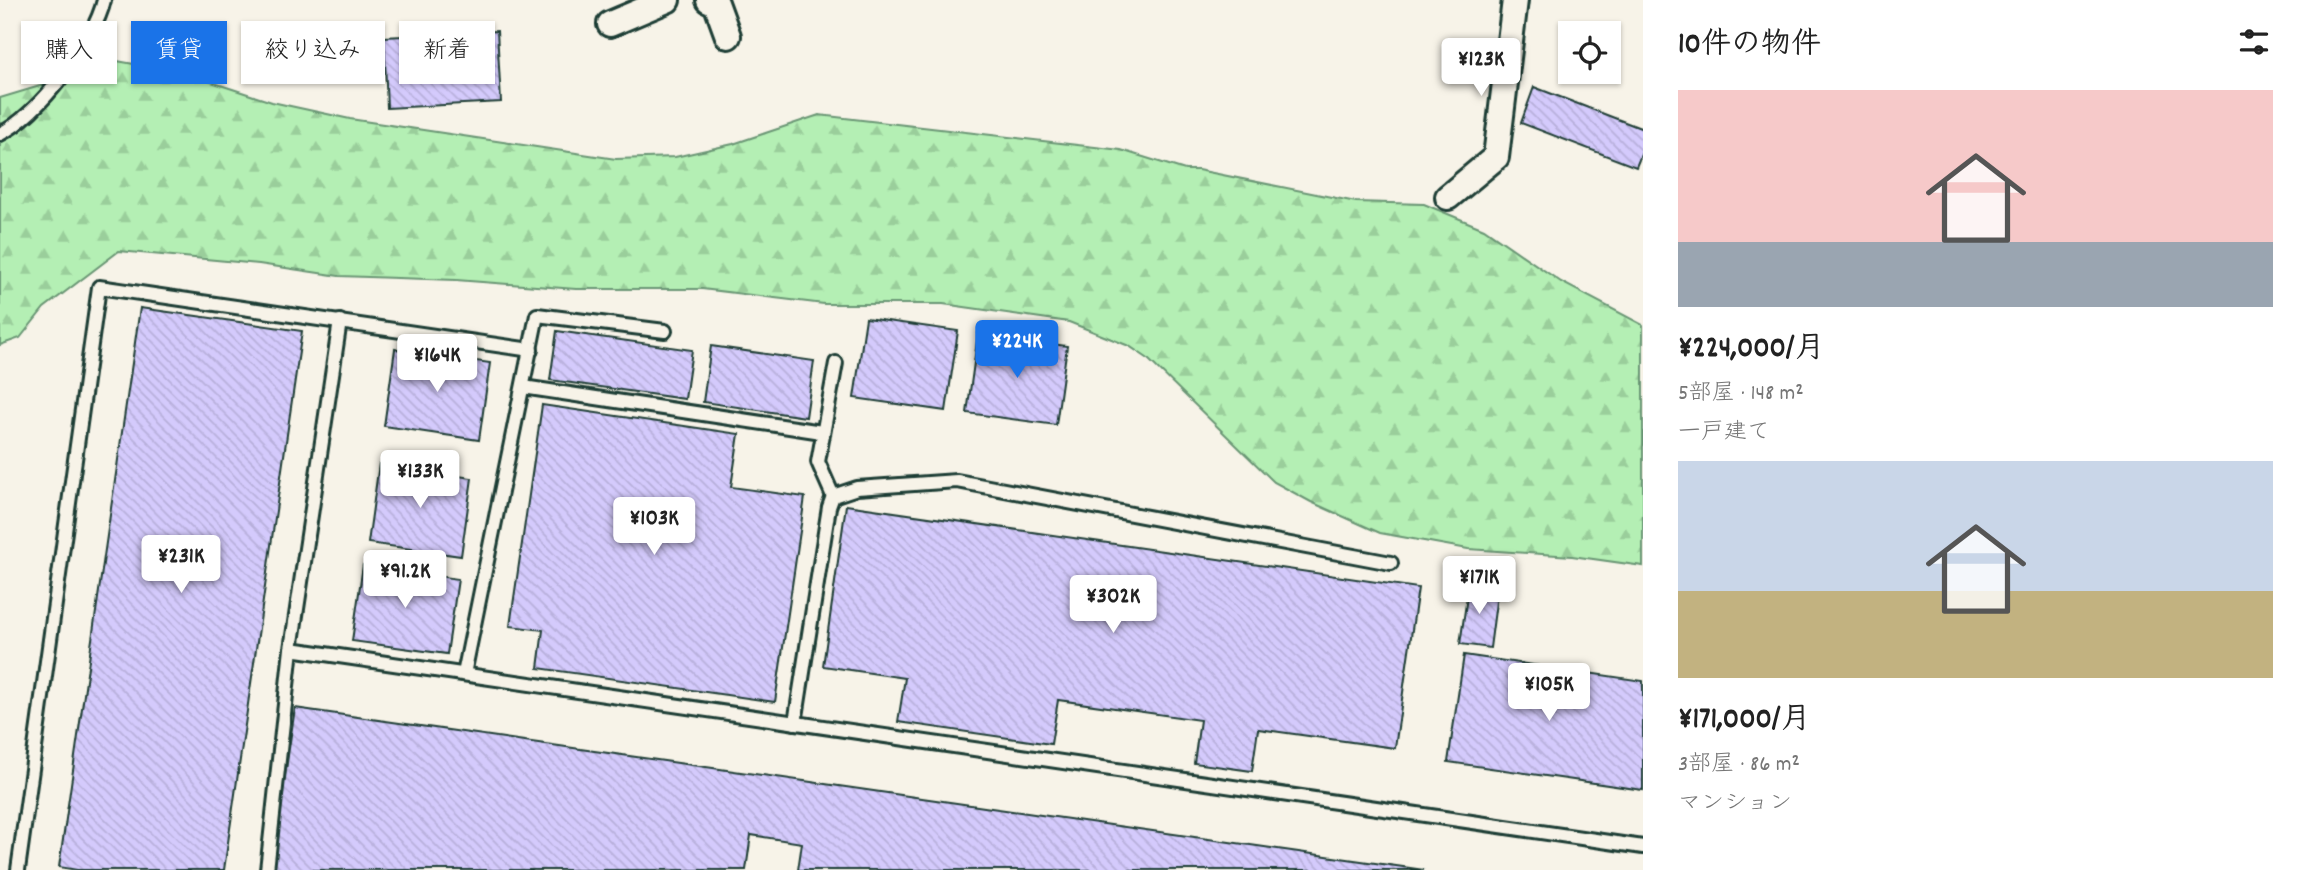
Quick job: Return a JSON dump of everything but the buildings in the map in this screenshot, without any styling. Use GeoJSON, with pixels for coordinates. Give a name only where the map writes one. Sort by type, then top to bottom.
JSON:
{"type":"FeatureCollection","features":[{"type":"Feature","properties":{"kind":"street"},"geometry":{"type":"LineString","coordinates":[[610,24],[667,0]]}},
{"type":"Feature","properties":{"kind":"street"},"geometry":{"type":"LineString","coordinates":[[1448,197],[1496,157],[1515,0]]}},
{"type":"Feature","properties":{"kind":"street"},"geometry":{"type":"LineString","coordinates":[[714,1],[728,36]]}},
{"type":"Feature","properties":{"kind":"lane"},"geometry":{"type":"LineString","coordinates":[[0,134],[10,130],[65,75],[91,30],[104,0]]}},
{"type":"Feature","properties":{"kind":"lane"},"geometry":{"type":"LineString","coordinates":[[18,870],[99,287],[531,350]]}},
{"type":"Feature","properties":{"kind":"lane"},"geometry":{"type":"LineString","coordinates":[[464,674],[537,315],[666,331]]}},
{"type":"Feature","properties":{"kind":"lane"},"geometry":{"type":"LineString","coordinates":[[267,870],[290,649],[340,321]]}},
{"type":"Feature","properties":{"kind":"lane"},"geometry":{"type":"LineString","coordinates":[[795,723],[833,496],[818,462],[836,363]]}},
{"type":"Feature","properties":{"kind":"lane"},"geometry":{"type":"LineString","coordinates":[[523,387],[822,432]]}},
{"type":"Feature","properties":{"kind":"lane"},"geometry":{"type":"LineString","coordinates":[[833,496],[857,488],[957,481],[1391,562]]}},
{"type":"Feature","properties":{"kind":"lane"},"geometry":{"type":"LineString","coordinates":[[290,649],[1643,847]]}},
{"type":"Feature","properties":{"kind":"green space"},"geometry":{"type":"Polygon","coordinates":[[[117,61],[131,63],[131,84],[217,84],[272,102],[350,119],[616,159],[675,157],[733,144],[819,115],[1121,150],[1185,170],[1198,170],[1356,202],[1424,204],[1484,229],[1561,282],[1643,325],[1643,566],[1572,556],[1468,549],[1380,533],[1274,482],[1147,358],[1129,346],[1069,322],[943,304],[824,304],[702,289],[576,289],[456,280],[339,276],[259,264],[119,251],[44,308],[20,338],[0,345],[0,98],[40,86],[117,84],[117,61]]]}}]}
